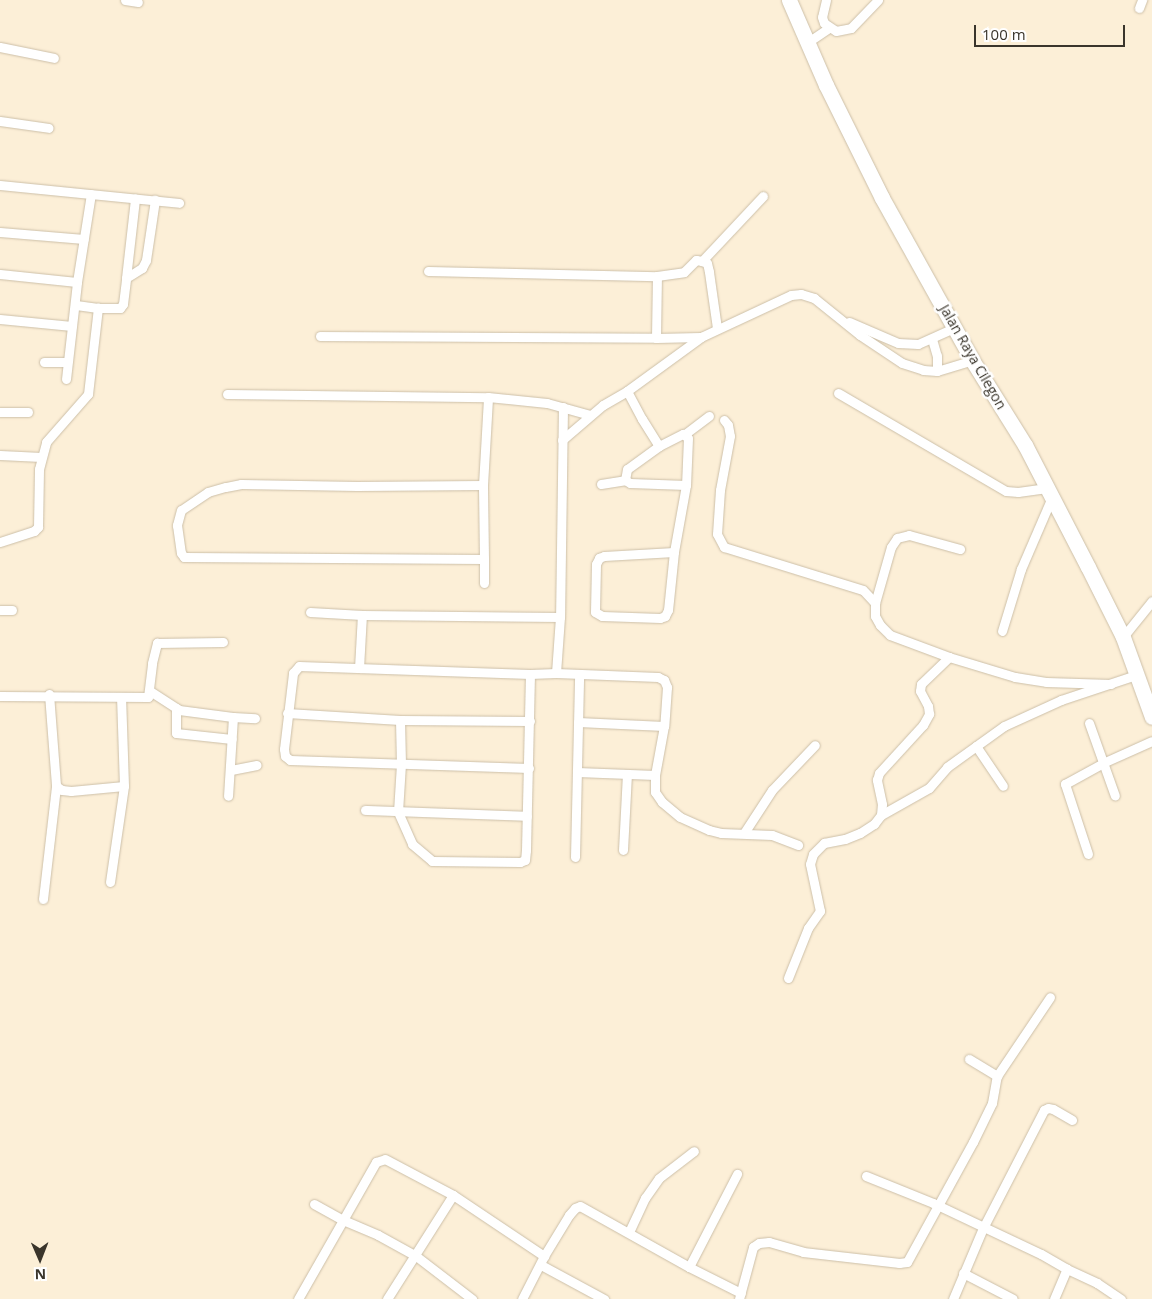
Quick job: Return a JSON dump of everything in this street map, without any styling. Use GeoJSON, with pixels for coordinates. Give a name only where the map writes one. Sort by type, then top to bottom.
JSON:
{"type":"FeatureCollection","features":[{"type":"Feature","properties":{"kind":"highway","name":"Jalan Raya Cilegon"},"geometry":{"type":"LineString","coordinates":[[789,0],[826,85],[882,198],[956,327],[972,360],[1025,446],[1123,637],[1152,717]]}},
{"type":"Feature","properties":{"kind":"street"},"geometry":{"type":"LineString","coordinates":[[125,0],[138,2]]}},
{"type":"Feature","properties":{"kind":"street"},"geometry":{"type":"LineString","coordinates":[[826,0],[822,17],[829,28],[836,31],[851,28],[878,0]]}},
{"type":"Feature","properties":{"kind":"street"},"geometry":{"type":"LineString","coordinates":[[808,42],[829,28]]}},
{"type":"Feature","properties":{"kind":"street"},"geometry":{"type":"LineString","coordinates":[[0,47],[54,58]]}},
{"type":"Feature","properties":{"kind":"street"},"geometry":{"type":"LineString","coordinates":[[0,121],[49,128]]}},
{"type":"Feature","properties":{"kind":"street"},"geometry":{"type":"LineString","coordinates":[[0,185],[179,203]]}},
{"type":"Feature","properties":{"kind":"street"},"geometry":{"type":"LineString","coordinates":[[66,379],[66,362],[76,305],[77,282],[90,194]]}},
{"type":"Feature","properties":{"kind":"street"},"geometry":{"type":"LineString","coordinates":[[702,261],[763,196]]}},
{"type":"Feature","properties":{"kind":"street"},"geometry":{"type":"LineString","coordinates":[[76,305],[120,308],[123,304],[135,198]]}},
{"type":"Feature","properties":{"kind":"street"},"geometry":{"type":"LineString","coordinates":[[126,278],[144,264],[156,200]]}},
{"type":"Feature","properties":{"kind":"street"},"geometry":{"type":"LineString","coordinates":[[0,232],[84,239]]}},
{"type":"Feature","properties":{"kind":"street"},"geometry":{"type":"LineString","coordinates":[[428,271],[657,276],[684,272],[696,260],[702,261],[707,263],[717,328]]}},
{"type":"Feature","properties":{"kind":"street"},"geometry":{"type":"LineString","coordinates":[[0,274],[77,282]]}},
{"type":"Feature","properties":{"kind":"street"},"geometry":{"type":"LineString","coordinates":[[656,338],[657,276]]}},
{"type":"Feature","properties":{"kind":"street"},"geometry":{"type":"LineString","coordinates":[[562,440],[590,415],[627,391],[701,337],[781,299],[801,294],[814,298],[886,355],[902,364],[923,370],[937,370],[972,360]]}},
{"type":"Feature","properties":{"kind":"street"},"geometry":{"type":"LineString","coordinates":[[0,542],[34,531],[38,527],[41,457],[46,442],[88,394],[98,308]]}},
{"type":"Feature","properties":{"kind":"street"},"geometry":{"type":"LineString","coordinates":[[0,319],[72,326]]}},
{"type":"Feature","properties":{"kind":"street"},"geometry":{"type":"LineString","coordinates":[[842,319],[898,343],[918,344],[956,327]]}},
{"type":"Feature","properties":{"kind":"street"},"geometry":{"type":"LineString","coordinates":[[320,336],[701,337]]}},
{"type":"Feature","properties":{"kind":"street"},"geometry":{"type":"LineString","coordinates":[[932,339],[937,356],[937,370]]}},
{"type":"Feature","properties":{"kind":"street"},"geometry":{"type":"LineString","coordinates":[[44,362],[66,362]]}},
{"type":"Feature","properties":{"kind":"street"},"geometry":{"type":"LineString","coordinates":[[627,391],[659,446]]}},
{"type":"Feature","properties":{"kind":"street"},"geometry":{"type":"LineString","coordinates":[[227,394],[488,396],[547,403],[590,415]]}},
{"type":"Feature","properties":{"kind":"street"},"geometry":{"type":"LineString","coordinates":[[838,394],[1006,491],[1049,493],[1021,569],[1002,631]]}},
{"type":"Feature","properties":{"kind":"street"},"geometry":{"type":"LineString","coordinates":[[484,583],[483,486],[488,396]]}},
{"type":"Feature","properties":{"kind":"street"},"geometry":{"type":"LineString","coordinates":[[556,673],[560,617],[563,407]]}},
{"type":"Feature","properties":{"kind":"street"},"geometry":{"type":"LineString","coordinates":[[0,412],[28,412]]}},
{"type":"Feature","properties":{"kind":"street"},"geometry":{"type":"LineString","coordinates":[[625,480],[627,470],[659,446],[685,434],[709,416]]}},
{"type":"Feature","properties":{"kind":"street"},"geometry":{"type":"LineString","coordinates":[[724,420],[728,425],[730,436],[720,490],[716,534],[721,545],[731,551],[863,590],[875,603]]}},
{"type":"Feature","properties":{"kind":"street"},"geometry":{"type":"LineString","coordinates":[[674,552],[604,556],[599,558],[596,564],[594,612],[602,616],[660,618],[666,616],[674,552],[686,485],[688,441],[685,434]]}},
{"type":"Feature","properties":{"kind":"street"},"geometry":{"type":"LineString","coordinates":[[0,455],[41,457]]}},
{"type":"Feature","properties":{"kind":"street"},"geometry":{"type":"LineString","coordinates":[[601,484],[625,480],[630,483],[686,485]]}},
{"type":"Feature","properties":{"kind":"street"},"geometry":{"type":"LineString","coordinates":[[483,486],[242,484],[208,492],[191,502],[181,510],[177,524],[180,552],[184,557],[484,559]]}},
{"type":"Feature","properties":{"kind":"street"},"geometry":{"type":"LineString","coordinates":[[960,550],[914,536],[897,538],[891,547],[875,603],[875,616],[880,626],[890,635],[949,658],[1015,676],[1046,682],[1111,684]]}},
{"type":"Feature","properties":{"kind":"street"},"geometry":{"type":"LineString","coordinates":[[1123,637],[1152,601]]}},
{"type":"Feature","properties":{"kind":"street"},"geometry":{"type":"LineString","coordinates":[[0,610],[12,610]]}},
{"type":"Feature","properties":{"kind":"street"},"geometry":{"type":"LineString","coordinates":[[310,612],[362,615],[560,617]]}},
{"type":"Feature","properties":{"kind":"street"},"geometry":{"type":"LineString","coordinates":[[359,668],[362,615]]}},
{"type":"Feature","properties":{"kind":"street"},"geometry":{"type":"LineString","coordinates":[[0,696],[49,694],[148,697],[152,663],[157,643],[223,642]]}},
{"type":"Feature","properties":{"kind":"street"},"geometry":{"type":"LineString","coordinates":[[788,978],[808,928],[820,910],[810,864],[813,854],[824,844],[860,833],[874,824],[880,815],[882,804],[877,780],[879,773],[922,725],[929,714],[928,706],[920,691],[921,684],[949,658]]}},
{"type":"Feature","properties":{"kind":"street"},"geometry":{"type":"LineString","coordinates":[[529,768],[290,760],[284,749],[293,673],[296,668],[359,668],[658,677],[664,680],[667,688],[664,726],[655,775],[655,792],[670,810],[709,830],[721,833],[744,833],[784,838],[798,845]]}},
{"type":"Feature","properties":{"kind":"street"},"geometry":{"type":"LineString","coordinates":[[400,720],[401,764],[398,812],[412,844],[429,860],[439,862],[520,862],[525,860],[526,850],[530,674]]}},
{"type":"Feature","properties":{"kind":"street"},"geometry":{"type":"LineString","coordinates":[[575,857],[579,674]]}},
{"type":"Feature","properties":{"kind":"street"},"geometry":{"type":"LineString","coordinates":[[880,815],[929,788],[947,766],[1004,726],[1061,700],[1136,675]]}},
{"type":"Feature","properties":{"kind":"street"},"geometry":{"type":"LineString","coordinates":[[150,691],[176,708],[233,717],[255,718]]}},
{"type":"Feature","properties":{"kind":"street"},"geometry":{"type":"LineString","coordinates":[[43,899],[56,786],[49,694]]}},
{"type":"Feature","properties":{"kind":"street"},"geometry":{"type":"LineString","coordinates":[[110,882],[124,786],[121,697]]}},
{"type":"Feature","properties":{"kind":"street"},"geometry":{"type":"LineString","coordinates":[[176,708],[176,733],[232,739]]}},
{"type":"Feature","properties":{"kind":"street"},"geometry":{"type":"LineString","coordinates":[[287,713],[400,720],[530,721]]}},
{"type":"Feature","properties":{"kind":"street"},"geometry":{"type":"LineString","coordinates":[[228,796],[233,717]]}},
{"type":"Feature","properties":{"kind":"street"},"geometry":{"type":"LineString","coordinates":[[578,722],[664,726]]}},
{"type":"Feature","properties":{"kind":"street"},"geometry":{"type":"LineString","coordinates":[[1089,723],[1115,796]]}},
{"type":"Feature","properties":{"kind":"street"},"geometry":{"type":"LineString","coordinates":[[1088,854],[1065,784],[1104,762],[1152,741]]}},
{"type":"Feature","properties":{"kind":"street"},"geometry":{"type":"LineString","coordinates":[[744,833],[772,790],[816,745]]}},
{"type":"Feature","properties":{"kind":"street"},"geometry":{"type":"LineString","coordinates":[[976,746],[1003,786]]}},
{"type":"Feature","properties":{"kind":"street"},"geometry":{"type":"LineString","coordinates":[[231,770],[257,765]]}},
{"type":"Feature","properties":{"kind":"street"},"geometry":{"type":"LineString","coordinates":[[577,772],[655,775]]}},
{"type":"Feature","properties":{"kind":"street"},"geometry":{"type":"LineString","coordinates":[[623,850],[627,774]]}},
{"type":"Feature","properties":{"kind":"street"},"geometry":{"type":"LineString","coordinates":[[56,786],[62,790],[77,791],[124,786]]}},
{"type":"Feature","properties":{"kind":"street"},"geometry":{"type":"LineString","coordinates":[[365,810],[527,816]]}},
{"type":"Feature","properties":{"kind":"street"},"geometry":{"type":"LineString","coordinates":[[522,1299],[544,1256],[569,1215],[575,1208],[580,1206],[740,1296],[753,1247],[759,1243],[769,1242],[803,1252],[899,1263],[907,1262],[940,1207],[992,1103],[997,1076],[1050,997]]}},
{"type":"Feature","properties":{"kind":"street"},"geometry":{"type":"LineString","coordinates":[[969,1059],[997,1076]]}},
{"type":"Feature","properties":{"kind":"street"},"geometry":{"type":"LineString","coordinates":[[953,1299],[983,1228],[1044,1110],[1048,1108],[1053,1109],[1072,1120]]}},
{"type":"Feature","properties":{"kind":"street"},"geometry":{"type":"LineString","coordinates":[[629,1232],[645,1198],[659,1178],[694,1151]]}},
{"type":"Feature","properties":{"kind":"street"},"geometry":{"type":"LineString","coordinates":[[298,1299],[359,1189],[380,1159],[385,1159],[425,1178],[544,1256]]}},
{"type":"Feature","properties":{"kind":"street"},"geometry":{"type":"LineString","coordinates":[[689,1267],[737,1174]]}},
{"type":"Feature","properties":{"kind":"street"},"geometry":{"type":"LineString","coordinates":[[866,1176],[940,1207],[1041,1254],[1097,1283],[1121,1299]]}},
{"type":"Feature","properties":{"kind":"street"},"geometry":{"type":"LineString","coordinates":[[387,1299],[453,1195]]}},
{"type":"Feature","properties":{"kind":"street"},"geometry":{"type":"LineString","coordinates":[[314,1204],[416,1256],[472,1299]]}},
{"type":"Feature","properties":{"kind":"street"},"geometry":{"type":"LineString","coordinates":[[541,1265],[604,1299]]}},
{"type":"Feature","properties":{"kind":"street"},"geometry":{"type":"LineString","coordinates":[[1054,1299],[1067,1269]]}},
{"type":"Feature","properties":{"kind":"street"},"geometry":{"type":"LineString","coordinates":[[963,1274],[1013,1299]]}}]}
